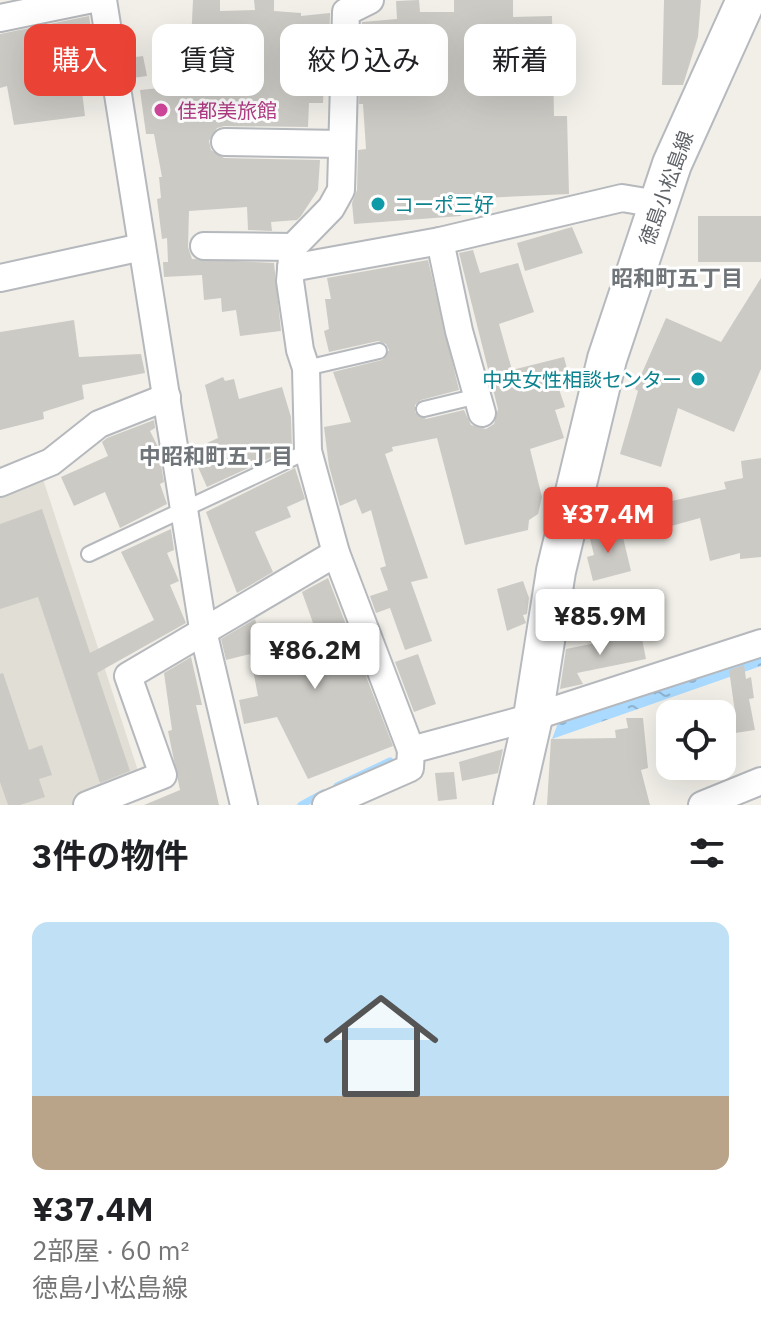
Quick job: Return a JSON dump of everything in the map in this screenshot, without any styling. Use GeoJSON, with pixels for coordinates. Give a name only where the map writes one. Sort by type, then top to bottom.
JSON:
{"type":"FeatureCollection","features":[{"type":"Feature","properties":{"kind":"main road","name":"徳島小松島線"},"geometry":{"type":"LineString","coordinates":[[513,805],[533,717],[556,571],[589,423],[672,164],[746,0]]}},
{"type":"Feature","properties":{"kind":"street"},"geometry":{"type":"LineString","coordinates":[[0,18],[88,0]]}},
{"type":"Feature","properties":{"kind":"street"},"geometry":{"type":"LineString","coordinates":[[103,0],[204,634],[244,805]]}},
{"type":"Feature","properties":{"kind":"street"},"geometry":{"type":"LineString","coordinates":[[326,805],[410,768],[411,750],[336,553],[308,451],[306,368],[300,350],[292,257],[331,208],[341,190],[346,12],[370,0]]}},
{"type":"Feature","properties":{"kind":"street"},"geometry":{"type":"LineString","coordinates":[[225,142],[342,144]]}},
{"type":"Feature","properties":{"kind":"street"},"geometry":{"type":"LineString","coordinates":[[204,246],[292,257],[440,241],[622,198],[658,204]]}},
{"type":"Feature","properties":{"kind":"street"},"geometry":{"type":"LineString","coordinates":[[440,241],[459,331],[480,404]]}},
{"type":"Feature","properties":{"kind":"street"},"geometry":{"type":"LineString","coordinates":[[0,278],[142,247]]}},
{"type":"Feature","properties":{"kind":"street"},"geometry":{"type":"LineString","coordinates":[[0,483],[51,462],[99,424],[167,397]]}},
{"type":"Feature","properties":{"kind":"street"},"geometry":{"type":"LineString","coordinates":[[87,805],[163,775],[128,676],[204,634],[320,560],[336,553]]}},
{"type":"Feature","properties":{"kind":"street"},"geometry":{"type":"LineString","coordinates":[[411,750],[533,717],[761,643]]}},
{"type":"Feature","properties":{"kind":"street"},"geometry":{"type":"LineString","coordinates":[[702,805],[761,781]]}},
{"type":"Feature","properties":{"kind":"lane"},"geometry":{"type":"LineString","coordinates":[[306,368],[379,351]]}},
{"type":"Feature","properties":{"kind":"lane"},"geometry":{"type":"LineString","coordinates":[[424,409],[480,404]]}},
{"type":"Feature","properties":{"kind":"lane"},"geometry":{"type":"LineString","coordinates":[[89,554],[308,451]]}},
{"type":"Feature","properties":{"kind":"shaded area"},"geometry":{"type":"Polygon","coordinates":[[[43,479],[141,780],[82,805],[0,805],[0,498],[43,479]]]}},
{"type":"Feature","properties":{"kind":"water"},"geometry":{"type":"Polygon","coordinates":[[[761,651],[761,666],[656,700],[656,703],[552,739],[558,723],[761,651]]]}},
{"type":"Feature","properties":{"kind":"building"},"geometry":{"type":"Polygon","coordinates":[[[193,0],[220,0],[220,11],[255,10],[254,0],[274,0],[274,11],[301,13],[301,16],[330,13],[330,24],[280,24],[280,96],[323,96],[323,103],[309,103],[308,127],[224,126],[217,128],[209,141],[211,150],[224,158],[320,160],[318,190],[301,216],[297,220],[271,222],[272,231],[248,230],[247,207],[189,211],[188,247],[192,259],[274,263],[281,331],[240,336],[236,310],[222,312],[221,298],[204,300],[202,275],[164,277],[163,262],[168,262],[167,238],[162,239],[157,199],[161,198],[159,177],[162,177],[154,134],[146,134],[140,90],[152,89],[152,96],[264,96],[264,24],[192,24],[193,0]]]}},
{"type":"Feature","properties":{"kind":"building"},"geometry":{"type":"Polygon","coordinates":[[[419,0],[420,12],[454,12],[454,0],[513,0],[513,17],[552,16],[552,24],[464,24],[464,96],[554,96],[554,116],[567,116],[569,194],[460,199],[461,216],[354,224],[352,203],[357,190],[358,150],[366,149],[363,104],[359,104],[359,96],[448,96],[448,24],[362,24],[397,19],[396,1],[419,0]]]}},
{"type":"Feature","properties":{"kind":"building"},"geometry":{"type":"Polygon","coordinates":[[[664,0],[701,0],[698,37],[683,85],[662,85],[664,0]]]}},
{"type":"Feature","properties":{"kind":"building"},"geometry":{"type":"Polygon","coordinates":[[[89,16],[90,24],[49,24],[89,16]]]}},
{"type":"Feature","properties":{"kind":"building"},"geometry":{"type":"Polygon","coordinates":[[[24,29],[24,96],[83,96],[85,116],[14,125],[7,86],[0,88],[0,34],[24,29]]]}},
{"type":"Feature","properties":{"kind":"building"},"geometry":{"type":"Polygon","coordinates":[[[143,56],[147,76],[136,77],[136,57],[143,56]]]}},
{"type":"Feature","properties":{"kind":"building"},"geometry":{"type":"Polygon","coordinates":[[[698,216],[761,216],[761,262],[698,262],[698,216]]]}},
{"type":"Feature","properties":{"kind":"building"},"geometry":{"type":"Polygon","coordinates":[[[572,227],[583,253],[525,271],[517,243],[572,227]]]}},
{"type":"Feature","properties":{"kind":"building"},"geometry":{"type":"Polygon","coordinates":[[[473,250],[480,273],[518,263],[534,312],[499,324],[512,370],[564,357],[569,377],[556,380],[565,407],[555,410],[564,438],[530,449],[542,497],[538,514],[529,520],[528,530],[465,545],[437,438],[392,447],[393,451],[385,454],[428,578],[411,582],[432,641],[405,650],[390,608],[376,613],[370,596],[388,590],[380,568],[386,566],[371,510],[362,514],[356,499],[340,506],[329,466],[324,427],[351,422],[333,372],[382,360],[389,350],[386,344],[378,341],[329,352],[324,331],[329,329],[325,299],[331,299],[327,278],[428,260],[459,390],[421,400],[415,405],[415,412],[426,419],[464,410],[471,425],[486,429],[494,424],[498,409],[459,253],[473,250]]]}},
{"type":"Feature","properties":{"kind":"building","name":"中央女性相談センター"},"geometry":{"type":"Polygon","coordinates":[[[761,278],[761,369],[734,432],[678,408],[661,467],[620,454],[638,391],[635,389],[666,318],[721,342],[761,278]]]}},
{"type":"Feature","properties":{"kind":"building"},"geometry":{"type":"Polygon","coordinates":[[[74,320],[79,357],[141,354],[145,373],[82,385],[84,399],[43,412],[44,419],[0,430],[0,332],[74,320]]]}},
{"type":"Feature","properties":{"kind":"building"},"geometry":{"type":"Polygon","coordinates":[[[223,377],[225,381],[234,379],[239,399],[282,387],[291,417],[292,448],[207,487],[198,467],[204,464],[196,448],[218,438],[205,385],[223,377]]]}},
{"type":"Feature","properties":{"kind":"building"},"geometry":{"type":"Polygon","coordinates":[[[154,420],[155,428],[150,431],[158,447],[164,482],[160,484],[167,504],[120,528],[105,492],[74,506],[61,477],[108,456],[102,442],[107,438],[154,420]]]}},
{"type":"Feature","properties":{"kind":"building"},"geometry":{"type":"Polygon","coordinates":[[[761,458],[761,557],[740,559],[740,553],[710,561],[700,518],[664,528],[658,504],[726,489],[724,482],[743,478],[741,461],[761,458]]]}},
{"type":"Feature","properties":{"kind":"building"},"geometry":{"type":"Polygon","coordinates":[[[295,468],[305,499],[287,507],[291,517],[255,532],[273,572],[237,593],[206,512],[295,468]]]}},
{"type":"Feature","properties":{"kind":"building"},"geometry":{"type":"Polygon","coordinates":[[[42,509],[90,653],[154,620],[121,552],[171,529],[174,550],[167,553],[179,581],[170,585],[186,623],[97,673],[130,771],[100,783],[38,597],[0,609],[0,524],[42,509]]]}},
{"type":"Feature","properties":{"kind":"building"},"geometry":{"type":"Polygon","coordinates":[[[621,529],[631,571],[593,581],[587,557],[594,555],[589,535],[621,529]]]}},
{"type":"Feature","properties":{"kind":"building"},"geometry":{"type":"Polygon","coordinates":[[[328,578],[393,746],[308,779],[277,717],[244,724],[239,700],[258,696],[250,654],[226,660],[221,639],[255,619],[258,630],[266,628],[281,671],[323,651],[302,592],[328,578]]]}},
{"type":"Feature","properties":{"kind":"building"},"geometry":{"type":"Polygon","coordinates":[[[523,581],[529,598],[527,614],[523,615],[526,623],[507,631],[497,589],[523,581]]]}},
{"type":"Feature","properties":{"kind":"building"},"geometry":{"type":"Polygon","coordinates":[[[641,634],[646,659],[577,673],[583,684],[560,689],[566,649],[641,634]]]}},
{"type":"Feature","properties":{"kind":"building"},"geometry":{"type":"Polygon","coordinates":[[[418,654],[436,704],[414,712],[395,662],[418,654]]]}},
{"type":"Feature","properties":{"kind":"building"},"geometry":{"type":"Polygon","coordinates":[[[191,657],[202,705],[196,705],[219,805],[144,805],[180,790],[168,731],[172,730],[164,673],[191,657]]]}},
{"type":"Feature","properties":{"kind":"building"},"geometry":{"type":"Polygon","coordinates":[[[744,665],[746,679],[751,677],[754,698],[749,699],[755,730],[736,733],[736,700],[733,700],[729,670],[744,665]]]}},
{"type":"Feature","properties":{"kind":"building"},"geometry":{"type":"Polygon","coordinates":[[[3,673],[29,750],[42,745],[52,775],[39,779],[45,797],[20,805],[8,805],[0,782],[0,674],[3,673]]]}},
{"type":"Feature","properties":{"kind":"building"},"geometry":{"type":"Polygon","coordinates":[[[626,718],[643,718],[648,768],[641,770],[650,805],[547,805],[551,739],[616,738],[615,730],[628,728],[626,718]]]}},
{"type":"Feature","properties":{"kind":"building"},"geometry":{"type":"Polygon","coordinates":[[[503,749],[498,773],[462,781],[459,762],[503,749]]]}},
{"type":"Feature","properties":{"kind":"building"},"geometry":{"type":"Polygon","coordinates":[[[454,772],[457,799],[438,801],[435,773],[454,772]]]}},
{"type":"Feature","properties":{"kind":"waterway"},"geometry":{"type":"LineString","coordinates":[[337,786],[390,761]]}},
{"type":"Feature","properties":{"kind":"waterway"},"geometry":{"type":"LineString","coordinates":[[301,805],[323,793]]}},
{"type":"Feature","properties":{"kind":"place","name":"佳都美旅館"},"geometry":{"type":"Point","coordinates":[161,110]}},
{"type":"Feature","properties":{"kind":"place","name":"コーポ三好"},"geometry":{"type":"Point","coordinates":[378,204]}},
{"type":"Feature","properties":{"kind":"place","name":"中央女性相談センター"},"geometry":{"type":"Point","coordinates":[698,379]}},
{"type":"Feature","properties":{"kind":"district","name":"昭和町五丁目"},"geometry":{"type":"Point","coordinates":[677,277]}},
{"type":"Feature","properties":{"kind":"district","name":"中昭和町五丁目"},"geometry":{"type":"Point","coordinates":[216,455]}}]}
